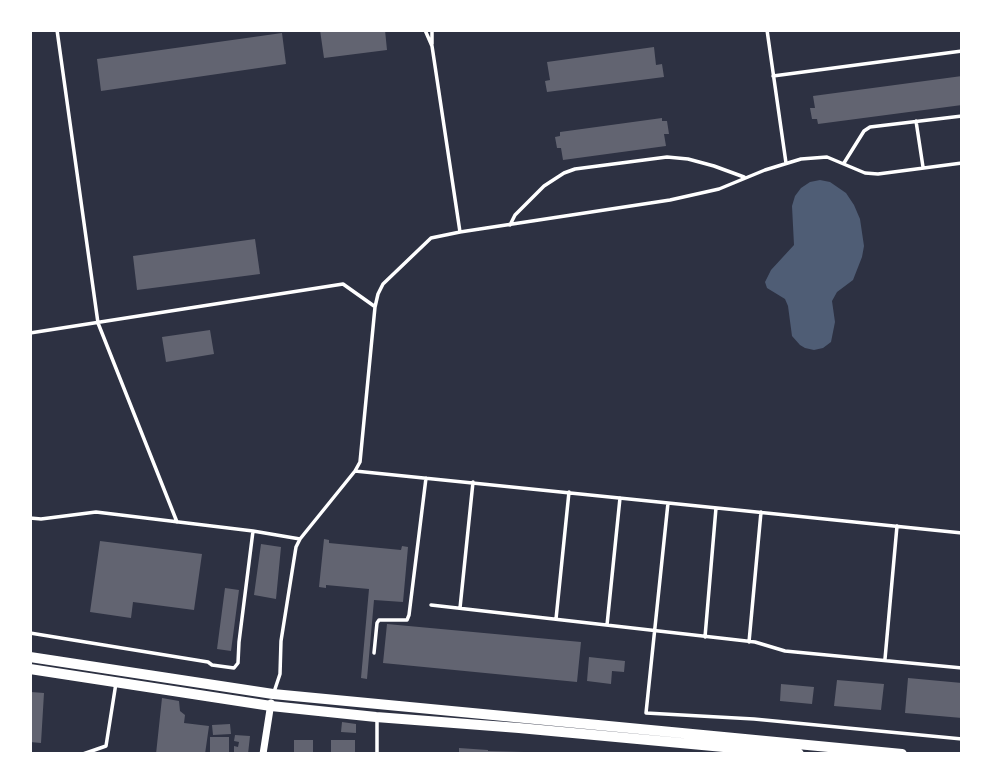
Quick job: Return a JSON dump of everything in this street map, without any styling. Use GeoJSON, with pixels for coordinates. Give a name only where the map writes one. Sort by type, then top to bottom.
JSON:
{"type":"FeatureCollection","features":[{"type":"Feature","properties":{"kind":"highway"},"geometry":{"type":"LineString","coordinates":[[30,657],[273,694],[902,754]]}},
{"type":"Feature","properties":{"kind":"highway"},"geometry":{"type":"LineString","coordinates":[[30,668],[271,706],[705,750],[799,754]]}},
{"type":"Feature","properties":{"kind":"street"},"geometry":{"type":"LineString","coordinates":[[263,754],[273,694]]}},
{"type":"Feature","properties":{"kind":"lane"},"geometry":{"type":"LineString","coordinates":[[57,30],[98,323],[177,522]]}},
{"type":"Feature","properties":{"kind":"lane"},"geometry":{"type":"LineString","coordinates":[[425,30],[432,46]]}},
{"type":"Feature","properties":{"kind":"lane"},"geometry":{"type":"LineString","coordinates":[[432,30],[432,46],[460,232]]}},
{"type":"Feature","properties":{"kind":"lane"},"geometry":{"type":"LineString","coordinates":[[766,30],[786,163]]}},
{"type":"Feature","properties":{"kind":"lane"},"geometry":{"type":"LineString","coordinates":[[773,76],[962,51]]}},
{"type":"Feature","properties":{"kind":"lane"},"geometry":{"type":"LineString","coordinates":[[844,164],[864,131],[870,127],[962,116]]}},
{"type":"Feature","properties":{"kind":"lane"},"geometry":{"type":"LineString","coordinates":[[916,121],[923,169]]}},
{"type":"Feature","properties":{"kind":"lane"},"geometry":{"type":"LineString","coordinates":[[510,225],[515,215],[544,186],[575,169],[667,157],[688,159],[746,178]]}},
{"type":"Feature","properties":{"kind":"lane"},"geometry":{"type":"LineString","coordinates":[[273,694],[280,674],[281,641],[296,547],[360,462],[378,294],[383,284],[431,238],[670,200],[719,189],[786,163],[817,157],[827,158],[865,173],[878,174],[962,163]]}},
{"type":"Feature","properties":{"kind":"lane"},"geometry":{"type":"LineString","coordinates":[[30,333],[343,284],[375,307]]}},
{"type":"Feature","properties":{"kind":"lane"},"geometry":{"type":"LineString","coordinates":[[355,471],[962,533]]}},
{"type":"Feature","properties":{"kind":"lane"},"geometry":{"type":"LineString","coordinates":[[374,653],[379,620],[407,620],[409,615],[426,478]]}},
{"type":"Feature","properties":{"kind":"lane"},"geometry":{"type":"LineString","coordinates":[[460,608],[473,482]]}},
{"type":"Feature","properties":{"kind":"lane"},"geometry":{"type":"LineString","coordinates":[[556,619],[569,492]]}},
{"type":"Feature","properties":{"kind":"lane"},"geometry":{"type":"LineString","coordinates":[[607,625],[620,498]]}},
{"type":"Feature","properties":{"kind":"lane"},"geometry":{"type":"LineString","coordinates":[[668,503],[646,713],[754,719],[962,739]]}},
{"type":"Feature","properties":{"kind":"lane"},"geometry":{"type":"LineString","coordinates":[[705,637],[716,508]]}},
{"type":"Feature","properties":{"kind":"lane"},"geometry":{"type":"LineString","coordinates":[[30,518],[96,512],[300,539]]}},
{"type":"Feature","properties":{"kind":"lane"},"geometry":{"type":"LineString","coordinates":[[749,642],[761,512]]}},
{"type":"Feature","properties":{"kind":"lane"},"geometry":{"type":"LineString","coordinates":[[885,659],[897,526]]}},
{"type":"Feature","properties":{"kind":"lane"},"geometry":{"type":"LineString","coordinates":[[30,633],[234,668],[238,663],[253,531]]}},
{"type":"Feature","properties":{"kind":"lane"},"geometry":{"type":"LineString","coordinates":[[431,605],[755,642],[785,651],[962,668]]}},
{"type":"Feature","properties":{"kind":"lane"},"geometry":{"type":"LineString","coordinates":[[83,754],[106,746],[117,681]]}},
{"type":"Feature","properties":{"kind":"lane"},"geometry":{"type":"LineString","coordinates":[[376,717],[377,754]]}},
{"type":"Feature","properties":{"kind":"water"},"geometry":{"type":"Polygon","coordinates":[[[810,182],[830,182],[846,193],[854,205],[860,219],[864,246],[853,280],[837,292],[832,301],[835,322],[831,342],[814,350],[800,345],[792,336],[785,299],[767,288],[765,282],[771,270],[794,245],[792,206],[795,196],[810,182]]]}},
{"type":"Feature","properties":{"kind":"building"},"geometry":{"type":"Polygon","coordinates":[[[320,30],[385,30],[387,50],[324,58],[320,30]]]}},
{"type":"Feature","properties":{"kind":"building"},"geometry":{"type":"Polygon","coordinates":[[[282,33],[286,64],[101,91],[97,59],[282,33]]]}},
{"type":"Feature","properties":{"kind":"building"},"geometry":{"type":"Polygon","coordinates":[[[654,47],[656,65],[662,64],[664,77],[547,92],[545,81],[550,80],[547,62],[654,47]]]}},
{"type":"Feature","properties":{"kind":"building"},"geometry":{"type":"Polygon","coordinates":[[[962,76],[962,105],[818,124],[817,119],[812,119],[810,108],[815,108],[813,96],[962,76]]]}},
{"type":"Feature","properties":{"kind":"building"},"geometry":{"type":"Polygon","coordinates":[[[662,118],[662,121],[667,121],[669,134],[664,134],[666,146],[563,160],[561,148],[557,148],[555,137],[560,136],[560,132],[662,118]]]}},
{"type":"Feature","properties":{"kind":"building"},"geometry":{"type":"Polygon","coordinates":[[[255,239],[260,274],[137,290],[133,256],[255,239]]]}},
{"type":"Feature","properties":{"kind":"building"},"geometry":{"type":"Polygon","coordinates":[[[210,330],[214,354],[166,362],[162,337],[210,330]]]}},
{"type":"Feature","properties":{"kind":"building"},"geometry":{"type":"Polygon","coordinates":[[[324,539],[329,540],[329,543],[401,550],[402,546],[408,547],[403,602],[374,600],[367,679],[361,678],[369,589],[326,585],[326,588],[319,587],[324,539]]]}},
{"type":"Feature","properties":{"kind":"building"},"geometry":{"type":"Polygon","coordinates":[[[100,541],[202,554],[194,610],[133,602],[131,618],[90,612],[100,541]]]}},
{"type":"Feature","properties":{"kind":"building"},"geometry":{"type":"Polygon","coordinates":[[[261,544],[281,547],[276,599],[254,595],[261,544]]]}},
{"type":"Feature","properties":{"kind":"building"},"geometry":{"type":"Polygon","coordinates":[[[225,588],[239,590],[231,651],[217,649],[225,588]]]}},
{"type":"Feature","properties":{"kind":"building"},"geometry":{"type":"Polygon","coordinates":[[[387,624],[581,642],[577,682],[383,663],[387,624]]]}},
{"type":"Feature","properties":{"kind":"building"},"geometry":{"type":"Polygon","coordinates":[[[589,657],[625,661],[624,672],[612,671],[611,684],[587,681],[589,657]]]}},
{"type":"Feature","properties":{"kind":"building"},"geometry":{"type":"Polygon","coordinates":[[[908,678],[962,683],[962,718],[905,713],[908,678]]]}},
{"type":"Feature","properties":{"kind":"building"},"geometry":{"type":"Polygon","coordinates":[[[837,680],[884,684],[881,710],[834,706],[837,680]]]}},
{"type":"Feature","properties":{"kind":"building"},"geometry":{"type":"Polygon","coordinates":[[[781,684],[814,687],[812,704],[780,701],[781,684]]]}},
{"type":"Feature","properties":{"kind":"building"},"geometry":{"type":"Polygon","coordinates":[[[31,692],[44,693],[41,743],[30,742],[31,692]]]}},
{"type":"Feature","properties":{"kind":"building"},"geometry":{"type":"Polygon","coordinates":[[[162,698],[179,701],[180,711],[185,715],[184,723],[209,726],[205,754],[156,754],[162,698]]]}},
{"type":"Feature","properties":{"kind":"building"},"geometry":{"type":"Polygon","coordinates":[[[342,722],[356,724],[356,733],[341,732],[342,722]]]}},
{"type":"Feature","properties":{"kind":"building"},"geometry":{"type":"Polygon","coordinates":[[[230,724],[231,734],[213,735],[212,725],[230,724]]]}},
{"type":"Feature","properties":{"kind":"building"},"geometry":{"type":"Polygon","coordinates":[[[235,735],[250,736],[248,754],[234,753],[234,746],[238,747],[239,742],[234,741],[235,735]]]}},
{"type":"Feature","properties":{"kind":"building"},"geometry":{"type":"Polygon","coordinates":[[[210,737],[229,737],[229,753],[210,754],[210,737]]]}},
{"type":"Feature","properties":{"kind":"building"},"geometry":{"type":"Polygon","coordinates":[[[294,740],[313,740],[313,754],[294,754],[294,740]]]}},
{"type":"Feature","properties":{"kind":"building"},"geometry":{"type":"Polygon","coordinates":[[[331,740],[355,740],[355,754],[331,754],[331,740]]]}},
{"type":"Feature","properties":{"kind":"building"},"geometry":{"type":"Polygon","coordinates":[[[459,748],[524,752],[524,754],[459,754],[459,748]]]}}]}
